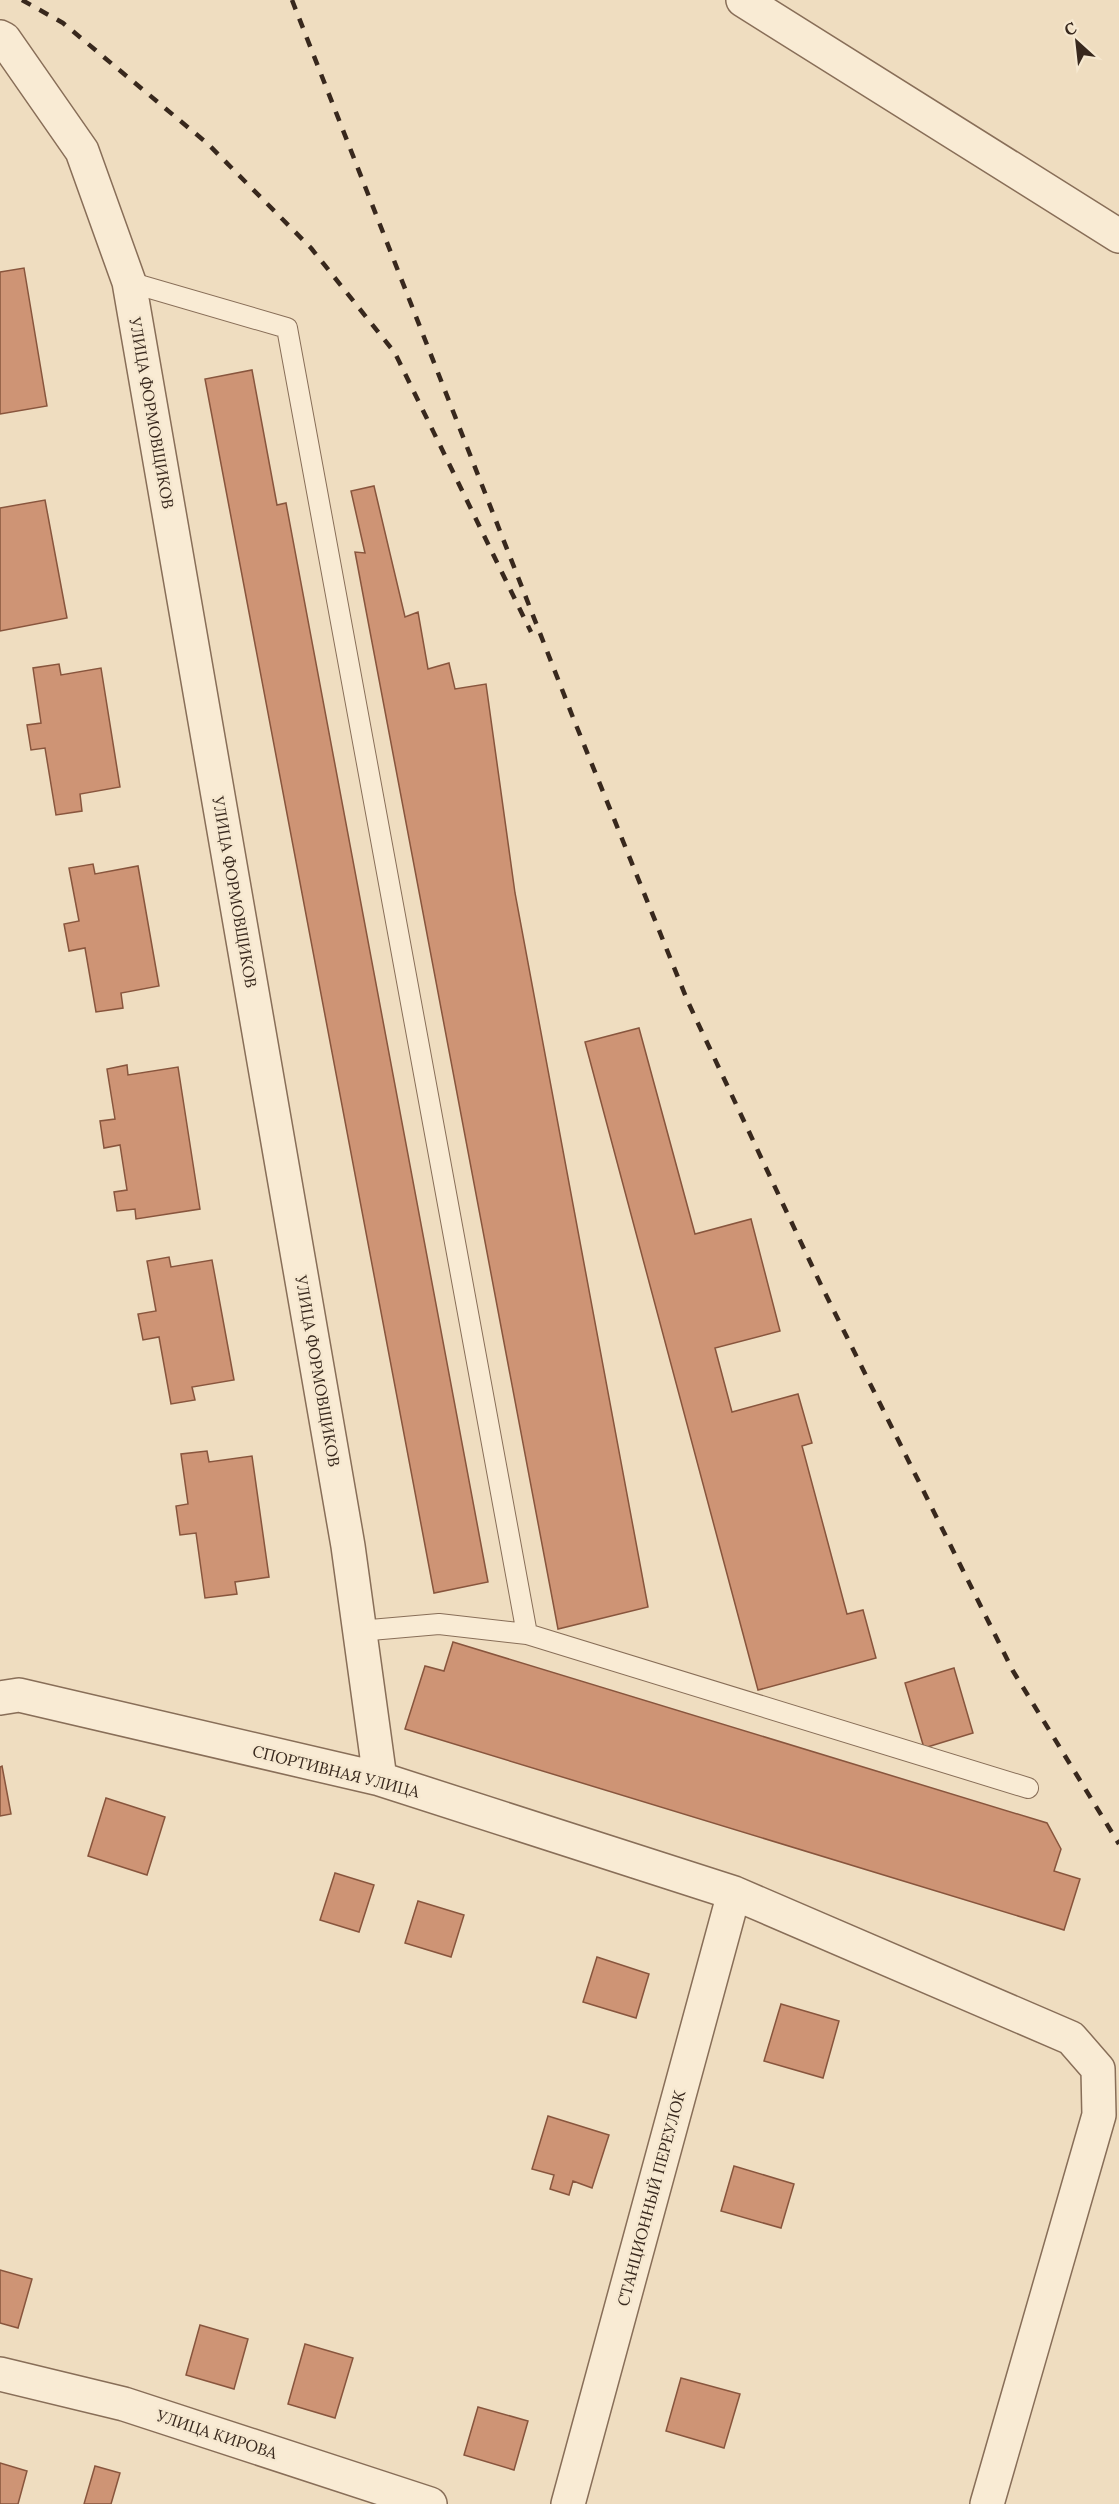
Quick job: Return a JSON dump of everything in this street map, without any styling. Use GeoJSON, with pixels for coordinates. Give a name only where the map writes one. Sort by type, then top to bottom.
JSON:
{"type":"FeatureCollection","features":[{"type":"Feature","properties":{"kind":"street"},"geometry":{"type":"LineString","coordinates":[[743,0],[1119,236]]}},
{"type":"Feature","properties":{"kind":"street","name":"УЛИЦА ФОРМОВЩИКОВ"},"geometry":{"type":"LineString","coordinates":[[0,38],[4,39],[82,151],[129,282],[346,1534],[380,1779]]}},
{"type":"Feature","properties":{"kind":"street","name":"СПОРТИВНАЯ УЛИЦА"},"geometry":{"type":"LineString","coordinates":[[0,1698],[19,1695],[380,1779],[734,1893],[1071,2038],[1098,2068],[1100,2115],[987,2504]]}},
{"type":"Feature","properties":{"kind":"street","name":"СТАНЦИОННЫЙ ПЕРЕУЛОК"},"geometry":{"type":"LineString","coordinates":[[568,2504],[734,1893]]}},
{"type":"Feature","properties":{"kind":"street","name":"УЛИЦА КИРОВА"},"geometry":{"type":"LineString","coordinates":[[0,2374],[124,2404],[430,2504]]}},
{"type":"Feature","properties":{"kind":"lane"},"geometry":{"type":"LineString","coordinates":[[129,282],[287,328],[527,1634]]}},
{"type":"Feature","properties":{"kind":"lane"},"geometry":{"type":"LineString","coordinates":[[359,1631],[439,1624],[527,1634],[1028,1788]]}},
{"type":"Feature","properties":{"kind":"building"},"geometry":{"type":"Polygon","coordinates":[[[24,268],[47,406],[0,414],[0,272],[24,268]]]}},
{"type":"Feature","properties":{"kind":"building"},"geometry":{"type":"Polygon","coordinates":[[[252,370],[277,505],[286,503],[488,1582],[434,1593],[205,379],[252,370]]]}},
{"type":"Feature","properties":{"kind":"building"},"geometry":{"type":"Polygon","coordinates":[[[374,486],[405,617],[418,612],[428,669],[449,663],[455,689],[486,684],[515,893],[648,1607],[558,1629],[355,552],[365,553],[351,491],[374,486]]]}},
{"type":"Feature","properties":{"kind":"building"},"geometry":{"type":"Polygon","coordinates":[[[45,500],[67,618],[0,631],[0,508],[45,500]]]}},
{"type":"Feature","properties":{"kind":"building"},"geometry":{"type":"Polygon","coordinates":[[[59,664],[61,675],[101,668],[120,787],[80,794],[82,811],[56,815],[45,748],[31,750],[27,725],[41,723],[33,668],[59,664]]]}},
{"type":"Feature","properties":{"kind":"building"},"geometry":{"type":"Polygon","coordinates":[[[93,864],[95,874],[138,866],[159,986],[121,993],[123,1008],[96,1012],[85,948],[69,951],[64,924],[79,921],[69,868],[93,864]]]}},
{"type":"Feature","properties":{"kind":"building"},"geometry":{"type":"Polygon","coordinates":[[[639,1028],[695,1234],[751,1219],[780,1331],[715,1348],[732,1412],[798,1394],[812,1443],[802,1446],[847,1614],[863,1610],[876,1658],[758,1690],[585,1042],[639,1028]]]}},
{"type":"Feature","properties":{"kind":"building"},"geometry":{"type":"Polygon","coordinates":[[[127,1065],[128,1075],[178,1067],[200,1209],[136,1219],[135,1209],[117,1211],[114,1192],[127,1190],[120,1145],[104,1148],[100,1121],[115,1119],[107,1069],[127,1065]]]}},
{"type":"Feature","properties":{"kind":"building"},"geometry":{"type":"Polygon","coordinates":[[[169,1257],[171,1267],[212,1260],[234,1380],[192,1387],[195,1400],[171,1404],[159,1337],[143,1340],[138,1314],[156,1311],[147,1261],[169,1257]]]}},
{"type":"Feature","properties":{"kind":"building"},"geometry":{"type":"Polygon","coordinates":[[[207,1451],[209,1462],[252,1456],[269,1577],[235,1582],[237,1594],[205,1598],[196,1533],[180,1535],[176,1506],[188,1504],[181,1454],[207,1451]]]}},
{"type":"Feature","properties":{"kind":"building"},"geometry":{"type":"Polygon","coordinates":[[[453,1642],[1047,1823],[1061,1849],[1054,1871],[1080,1879],[1064,1930],[405,1729],[425,1666],[444,1671],[453,1642]]]}},
{"type":"Feature","properties":{"kind":"building"},"geometry":{"type":"Polygon","coordinates":[[[954,1668],[973,1733],[924,1748],[905,1683],[954,1668]]]}},
{"type":"Feature","properties":{"kind":"building"},"geometry":{"type":"Polygon","coordinates":[[[2,1766],[11,1814],[0,1816],[0,1767],[2,1766]]]}},
{"type":"Feature","properties":{"kind":"building"},"geometry":{"type":"Polygon","coordinates":[[[106,1798],[165,1817],[147,1875],[88,1856],[106,1798]]]}},
{"type":"Feature","properties":{"kind":"building"},"geometry":{"type":"Polygon","coordinates":[[[335,1873],[374,1885],[359,1932],[320,1920],[335,1873]]]}},
{"type":"Feature","properties":{"kind":"building"},"geometry":{"type":"Polygon","coordinates":[[[418,1901],[464,1915],[451,1957],[405,1943],[418,1901]]]}},
{"type":"Feature","properties":{"kind":"building"},"geometry":{"type":"Polygon","coordinates":[[[597,1957],[649,1974],[636,2018],[583,2002],[597,1957]]]}},
{"type":"Feature","properties":{"kind":"building"},"geometry":{"type":"Polygon","coordinates":[[[781,2004],[839,2021],[823,2078],[764,2061],[781,2004]]]}},
{"type":"Feature","properties":{"kind":"building"},"geometry":{"type":"Polygon","coordinates":[[[548,2116],[609,2135],[592,2188],[573,2181],[569,2195],[550,2189],[554,2175],[532,2169],[548,2116]]]}},
{"type":"Feature","properties":{"kind":"building"},"geometry":{"type":"Polygon","coordinates":[[[734,2166],[794,2184],[781,2228],[721,2211],[734,2166]]]}},
{"type":"Feature","properties":{"kind":"building"},"geometry":{"type":"Polygon","coordinates":[[[0,2270],[32,2279],[18,2328],[0,2323],[0,2270]]]}},
{"type":"Feature","properties":{"kind":"building"},"geometry":{"type":"Polygon","coordinates":[[[200,2325],[248,2339],[234,2389],[186,2375],[200,2325]]]}},
{"type":"Feature","properties":{"kind":"building"},"geometry":{"type":"Polygon","coordinates":[[[305,2344],[353,2358],[335,2418],[288,2404],[305,2344]]]}},
{"type":"Feature","properties":{"kind":"building"},"geometry":{"type":"Polygon","coordinates":[[[681,2378],[740,2394],[724,2448],[666,2431],[681,2378]]]}},
{"type":"Feature","properties":{"kind":"building"},"geometry":{"type":"Polygon","coordinates":[[[478,2407],[528,2421],[514,2470],[464,2455],[478,2407]]]}},
{"type":"Feature","properties":{"kind":"building"},"geometry":{"type":"Polygon","coordinates":[[[0,2463],[27,2471],[18,2504],[0,2504],[0,2463]]]}},
{"type":"Feature","properties":{"kind":"building"},"geometry":{"type":"Polygon","coordinates":[[[95,2466],[120,2473],[111,2504],[84,2504],[95,2466]]]}},
{"type":"Feature","properties":{"kind":"railway"},"geometry":{"type":"LineString","coordinates":[[22,0],[63,23],[208,144],[311,248],[395,353],[531,632]]}},
{"type":"Feature","properties":{"kind":"railway"},"geometry":{"type":"LineString","coordinates":[[292,0],[572,715],[688,1002],[821,1285],[1013,1671],[1119,1844]]}}]}
